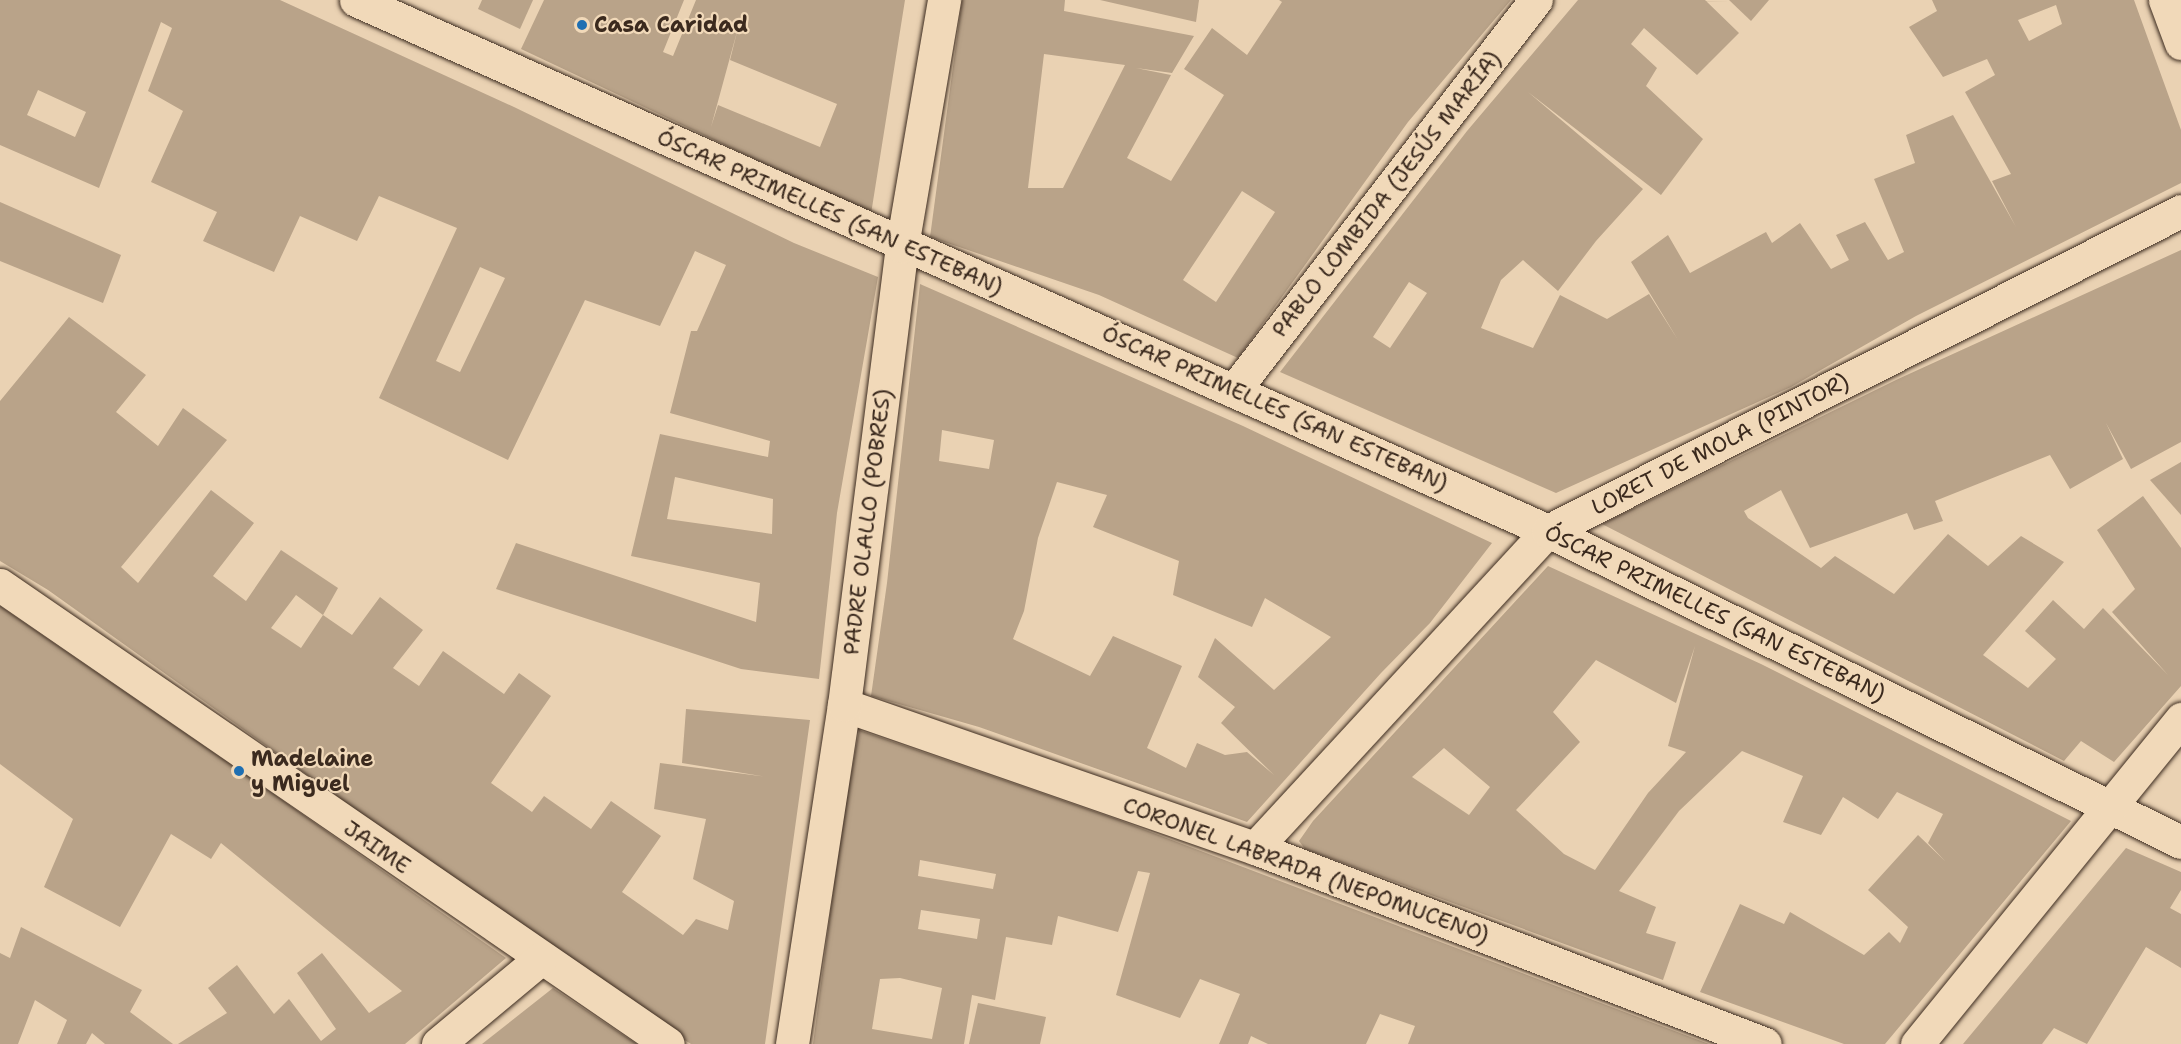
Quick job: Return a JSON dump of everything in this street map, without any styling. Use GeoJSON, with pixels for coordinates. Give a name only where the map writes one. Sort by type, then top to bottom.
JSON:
{"type":"FeatureCollection","features":[{"type":"Feature","properties":{"kind":"street","name":"ÓSCAR PRIMELLES (SAN ESTEBAN)"},"geometry":{"type":"LineString","coordinates":[[356,0],[902,246],[1235,389],[1548,531],[2181,842]]}},
{"type":"Feature","properties":{"kind":"street","name":"PADRE OLALLO (POBRES)"},"geometry":{"type":"LineString","coordinates":[[792,1044],[844,705],[902,246],[944,0]]}},
{"type":"Feature","properties":{"kind":"street","name":"PABLO LOMBIDA (JESÚS MARÍA)"},"geometry":{"type":"LineString","coordinates":[[1235,389],[1536,0]]}},
{"type":"Feature","properties":{"kind":"street"},"geometry":{"type":"LineString","coordinates":[[2165,0],[2181,43]]}},
{"type":"Feature","properties":{"kind":"street","name":"LORET DE MOLA (PINTOR)"},"geometry":{"type":"LineString","coordinates":[[1255,848],[1548,531],[2181,211]]}},
{"type":"Feature","properties":{"kind":"street","name":"JAIME"},"geometry":{"type":"LineString","coordinates":[[0,585],[540,959],[668,1044]]}},
{"type":"Feature","properties":{"kind":"street","name":"CORONEL LABRADA (NEPOMUCENO)"},"geometry":{"type":"LineString","coordinates":[[844,705],[1255,848],[1765,1044]]}},
{"type":"Feature","properties":{"kind":"street"},"geometry":{"type":"LineString","coordinates":[[1917,1044],[2181,719]]}},
{"type":"Feature","properties":{"kind":"street"},"geometry":{"type":"LineString","coordinates":[[438,1044],[540,959]]}},
{"type":"Feature","properties":{"kind":"building"},"geometry":{"type":"Polygon","coordinates":[[[0,0],[280,0],[514,107],[794,243],[878,277],[837,513],[819,679],[741,669],[496,589],[516,543],[756,622],[760,583],[631,556],[660,434],[768,457],[770,441],[670,413],[691,331],[697,331],[726,265],[695,251],[660,326],[585,300],[508,460],[379,398],[457,228],[379,196],[357,241],[300,216],[274,272],[203,241],[217,212],[151,182],[183,111],[148,91],[172,28],[161,22],[99,188],[0,145],[0,0]],[[38,90],[27,115],[75,137],[86,112],[38,90]],[[480,267],[436,361],[460,372],[505,278],[480,267]],[[675,477],[667,519],[772,534],[773,499],[675,477]]]}},
{"type":"Feature","properties":{"kind":"building"},"geometry":{"type":"Polygon","coordinates":[[[482,0],[533,0],[520,29],[478,9],[482,0]]]}},
{"type":"Feature","properties":{"kind":"building"},"geometry":{"type":"Polygon","coordinates":[[[544,0],[684,0],[663,52],[673,56],[696,0],[905,0],[871,214],[521,49],[544,0]],[[738,28],[711,127],[718,105],[820,147],[837,104],[730,60],[738,28]]]}},
{"type":"Feature","properties":{"kind":"building"},"geometry":{"type":"Polygon","coordinates":[[[962,0],[1065,0],[1064,11],[1194,36],[1172,73],[1136,68],[1171,75],[1127,158],[1171,181],[1224,95],[1184,69],[1212,28],[1247,55],[1282,2],[1279,0],[1511,0],[1408,122],[1238,358],[1099,295],[930,237],[962,0]],[[1044,54],[1028,188],[1063,188],[1125,65],[1044,54]],[[1242,191],[1183,280],[1216,302],[1275,212],[1242,191]]]}},
{"type":"Feature","properties":{"kind":"building"},"geometry":{"type":"Polygon","coordinates":[[[1100,0],[1199,0],[1196,22],[1100,0]]]}},
{"type":"Feature","properties":{"kind":"building"},"geometry":{"type":"Polygon","coordinates":[[[1578,0],[1705,0],[1739,33],[1697,75],[1644,28],[1631,44],[1657,68],[1646,86],[1703,139],[1661,195],[1528,92],[1643,189],[1596,241],[1558,291],[1523,260],[1501,280],[1481,328],[1533,348],[1560,295],[1607,319],[1649,294],[1678,340],[1631,262],[1668,235],[1690,273],[1766,232],[1772,243],[1800,223],[1831,269],[1849,260],[1836,235],[1865,222],[1888,260],[1904,252],[1874,179],[1915,163],[1906,135],[1953,115],[2016,227],[1992,181],[2011,174],[1965,92],[1995,75],[1987,59],[1943,77],[1909,27],[1937,11],[1932,0],[2134,0],[2181,130],[2181,183],[1916,316],[1791,387],[1556,493],[1280,372],[1467,131],[1578,0]],[[2056,5],[2018,20],[2029,41],[2062,24],[2056,5]],[[1409,282],[1373,337],[1390,348],[1427,293],[1409,282]]]}},
{"type":"Feature","properties":{"kind":"building"},"geometry":{"type":"Polygon","coordinates":[[[1729,0],[1769,0],[1751,21],[1729,0]]]}},
{"type":"Feature","properties":{"kind":"building"},"geometry":{"type":"Polygon","coordinates":[[[0,202],[121,255],[103,303],[0,261],[0,202]]]}},
{"type":"Feature","properties":{"kind":"building"},"geometry":{"type":"Polygon","coordinates":[[[2181,250],[2181,442],[2131,469],[2106,423],[2123,459],[2070,489],[2050,455],[1935,501],[1943,521],[1914,530],[1907,513],[1810,548],[1781,490],[1744,511],[1748,518],[1821,568],[1835,556],[1894,594],[1948,534],[1988,566],[2021,536],[2064,562],[1983,655],[2028,688],[2056,659],[2025,631],[2053,600],[2084,629],[2103,608],[2168,675],[2112,612],[2135,589],[2097,530],[2143,496],[2181,548],[2181,686],[2114,762],[2081,741],[2064,761],[1602,524],[1898,379],[2181,250]]]}},
{"type":"Feature","properties":{"kind":"building"},"geometry":{"type":"Polygon","coordinates":[[[920,284],[1243,426],[1492,543],[1430,623],[1381,673],[1247,822],[979,727],[871,696],[887,583],[920,284]],[[942,430],[939,461],[989,469],[994,440],[942,430]],[[1057,482],[1038,538],[1024,611],[1013,639],[1090,676],[1113,636],[1182,666],[1147,748],[1186,768],[1197,743],[1225,755],[1247,752],[1274,775],[1221,723],[1235,707],[1198,677],[1215,638],[1274,690],[1331,637],[1265,598],[1252,627],[1173,595],[1179,561],[1093,527],[1107,495],[1057,482]]]}},
{"type":"Feature","properties":{"kind":"building"},"geometry":{"type":"Polygon","coordinates":[[[69,317],[146,375],[116,412],[158,446],[183,408],[227,440],[121,567],[138,583],[211,490],[254,523],[213,576],[246,601],[281,550],[338,588],[323,615],[352,635],[380,597],[423,630],[393,668],[419,686],[443,651],[504,694],[519,673],[551,696],[491,783],[532,812],[544,796],[591,829],[611,801],[661,836],[622,892],[683,935],[696,919],[728,930],[734,901],[693,879],[706,819],[654,809],[660,763],[767,777],[682,763],[686,709],[810,720],[765,1044],[691,1044],[632,1007],[48,590],[0,561],[0,401],[69,317]],[[296,595],[271,628],[301,648],[323,615],[296,595]]]}},
{"type":"Feature","properties":{"kind":"building"},"geometry":{"type":"Polygon","coordinates":[[[2181,462],[2181,515],[2150,480],[2181,462]]]}},
{"type":"Feature","properties":{"kind":"building"},"geometry":{"type":"Polygon","coordinates":[[[1548,566],[1761,664],[2071,821],[1885,1044],[1844,1044],[1700,992],[1740,904],[1784,924],[1790,912],[1864,955],[1889,932],[1900,943],[1908,927],[1868,890],[1918,835],[1945,861],[1928,843],[1943,814],[1897,792],[1878,819],[1843,797],[1821,835],[1783,822],[1803,776],[1742,751],[1679,811],[1619,891],[1656,907],[1646,933],[1676,942],[1663,980],[1305,849],[1299,841],[1313,821],[1548,566]],[[1695,646],[1676,703],[1596,660],[1553,712],[1580,742],[1516,810],[1564,854],[1595,870],[1648,793],[1686,752],[1668,746],[1695,646]],[[1444,748],[1412,777],[1469,815],[1490,787],[1444,748]]]}},
{"type":"Feature","properties":{"kind":"building"},"geometry":{"type":"Polygon","coordinates":[[[0,606],[261,785],[506,958],[405,1044],[178,1044],[227,1013],[208,988],[237,965],[274,1014],[289,999],[321,1041],[336,1029],[297,973],[322,953],[369,1013],[402,991],[221,843],[211,859],[171,834],[120,927],[44,887],[73,819],[0,764],[0,606]]]}},
{"type":"Feature","properties":{"kind":"building"},"geometry":{"type":"Polygon","coordinates":[[[859,730],[1119,820],[1709,1044],[1408,1044],[1415,1026],[1380,1014],[1366,1044],[1268,1044],[1251,1036],[1248,1044],[1219,1044],[1240,994],[1200,979],[1180,1018],[1116,995],[1150,873],[1138,871],[1118,932],[1058,916],[1052,945],[1006,937],[995,1000],[972,995],[964,1044],[813,1044],[841,831],[859,730]],[[920,860],[918,876],[993,889],[996,874],[920,860]],[[921,910],[918,929],[977,939],[980,919],[921,910]],[[900,978],[880,979],[872,1029],[932,1039],[942,988],[900,978]]]}},
{"type":"Feature","properties":{"kind":"building"},"geometry":{"type":"Polygon","coordinates":[[[2126,848],[2181,872],[2181,890],[2170,908],[2181,914],[2181,968],[2146,947],[2087,1044],[2054,1028],[2042,1044],[1963,1044],[2126,848]]]}},
{"type":"Feature","properties":{"kind":"building"},"geometry":{"type":"Polygon","coordinates":[[[21,927],[142,990],[130,1012],[173,1044],[105,1044],[92,1033],[86,1044],[57,1044],[67,1020],[35,1000],[18,1044],[0,1044],[0,953],[10,958],[21,927]]]}},
{"type":"Feature","properties":{"kind":"building"},"geometry":{"type":"Polygon","coordinates":[[[553,988],[620,1033],[637,1044],[482,1044],[553,988]]]}},
{"type":"Feature","properties":{"kind":"building"},"geometry":{"type":"Polygon","coordinates":[[[978,1003],[1046,1017],[1040,1044],[969,1044],[978,1003]]]}},
{"type":"Feature","properties":{"kind":"place","name":"Casa Caridad"},"geometry":{"type":"Point","coordinates":[582,25]}},
{"type":"Feature","properties":{"kind":"place","name":"Madelaine y Miguel"},"geometry":{"type":"Point","coordinates":[239,771]}}]}
